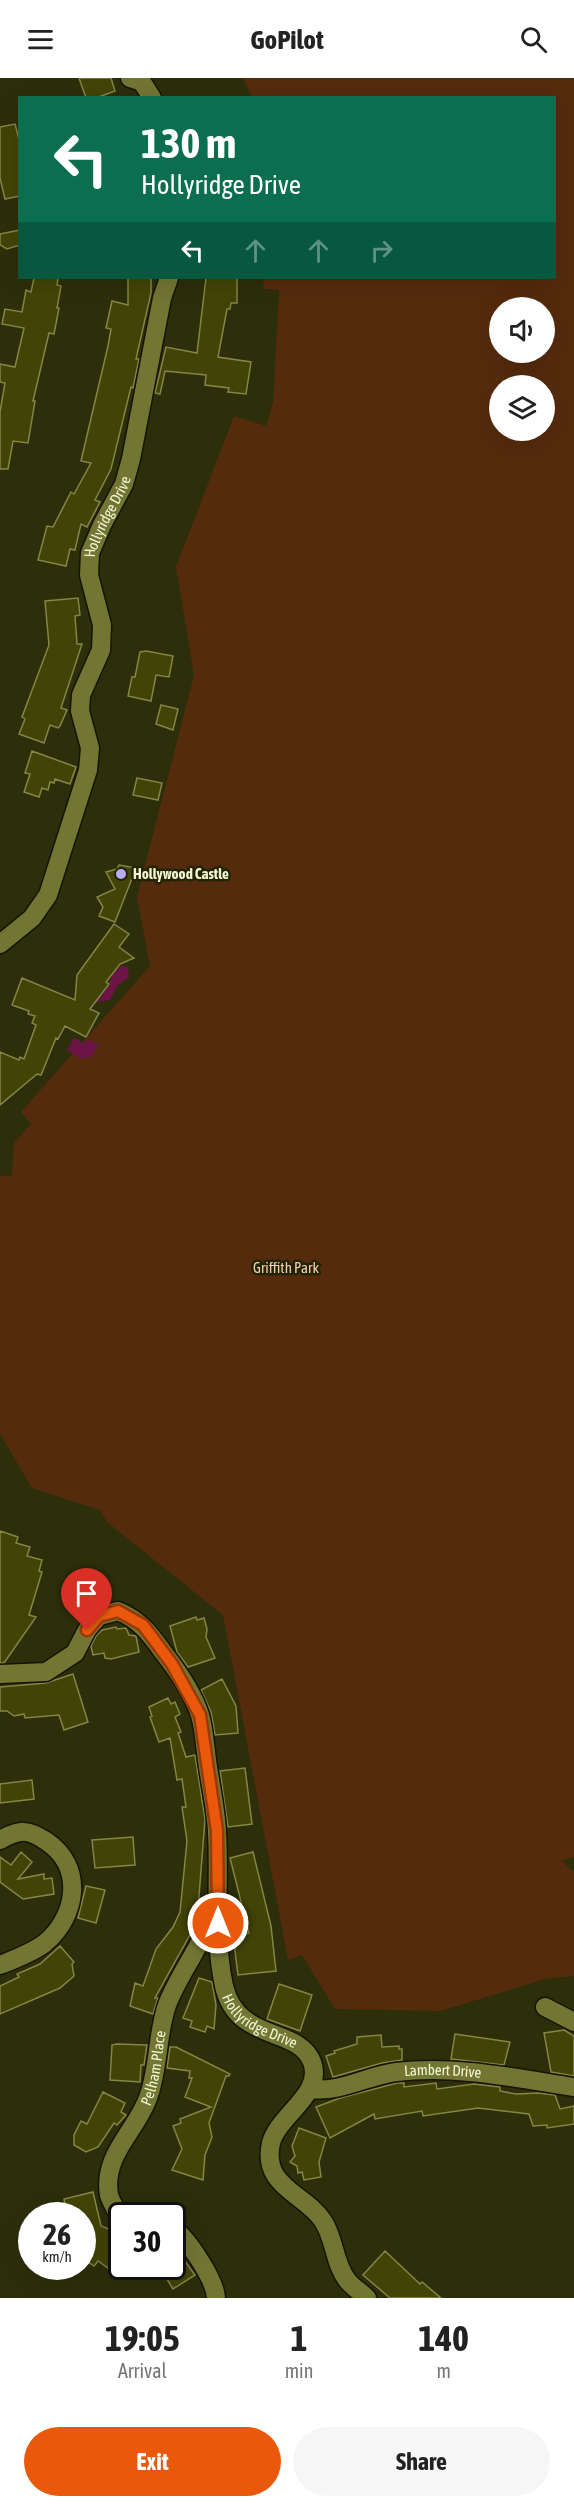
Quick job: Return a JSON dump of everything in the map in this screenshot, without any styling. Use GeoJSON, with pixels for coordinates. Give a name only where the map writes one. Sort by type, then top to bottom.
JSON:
{"type":"FeatureCollection","features":[{"type":"Feature","properties":{"kind":"street"},"geometry":{"type":"LineString","coordinates":[[130,78],[142,82],[151,96]]}},
{"type":"Feature","properties":{"kind":"street","name":"Hollyridge Drive"},"geometry":{"type":"LineString","coordinates":[[0,944],[32,918],[48,895],[88,770],[90,748],[80,711],[81,695],[101,650],[102,626],[89,575],[90,553],[124,484],[131,459],[162,298],[169,279]]}},
{"type":"Feature","properties":{"kind":"street","name":"Hollyridge Drive"},"geometry":{"type":"LineString","coordinates":[[0,1674],[46,1671],[60,1664],[75,1653],[87,1630],[99,1616],[118,1611],[143,1625],[172,1664],[200,1715],[217,1831],[218,1923],[224,1989],[233,2009],[243,2021],[302,2048],[311,2061],[314,2074],[311,2089]]}},
{"type":"Feature","properties":{"kind":"street"},"geometry":{"type":"LineString","coordinates":[[0,1840],[13,1833],[29,1831],[55,1847],[66,1858],[73,1875],[72,1895],[64,1921],[45,1942],[25,1955],[0,1965]]}},
{"type":"Feature","properties":{"kind":"street","name":"Pelham Place"},"geometry":{"type":"LineString","coordinates":[[112,2202],[109,2195],[110,2170],[117,2148],[143,2111],[150,2093],[160,2031],[168,2003],[205,1932],[210,1926],[218,1923]]}},
{"type":"Feature","properties":{"kind":"street"},"geometry":{"type":"LineString","coordinates":[[545,2007],[574,2022]]}},
{"type":"Feature","properties":{"kind":"street","name":"Lambert Drive"},"geometry":{"type":"LineString","coordinates":[[311,2089],[325,2091],[395,2072],[443,2070],[476,2071],[574,2087]]}},
{"type":"Feature","properties":{"kind":"street"},"geometry":{"type":"LineString","coordinates":[[311,2089],[281,2123],[271,2144],[271,2163],[280,2185],[322,2219],[330,2234],[340,2268],[347,2281],[367,2298]]}},
{"type":"Feature","properties":{"kind":"street"},"geometry":{"type":"LineString","coordinates":[[186,2242],[204,2268],[215,2290],[216,2298]]}},
{"type":"Feature","properties":{"kind":"green space","name":"Griffith Park"},"geometry":{"type":"Polygon","coordinates":[[[243,78],[574,78],[574,1857],[562,1861],[574,1872],[574,1976],[545,1979],[441,2011],[335,2009],[302,1955],[288,1960],[223,1615],[107,1522],[100,1510],[32,1488],[0,1434],[0,1176],[12,1176],[14,1143],[31,1124],[21,1112],[150,966],[137,897],[194,675],[176,567],[234,416],[266,426],[273,403],[279,290],[263,289],[264,279],[556,279],[556,96],[252,96],[243,78]]]}},
{"type":"Feature","properties":{"kind":"shaded area"},"geometry":{"type":"Polygon","coordinates":[[[122,966],[128,967],[129,977],[117,986],[110,1000],[90,1003],[102,996],[115,971],[122,966]]]}},
{"type":"Feature","properties":{"kind":"shaded area"},"geometry":{"type":"Polygon","coordinates":[[[74,1037],[84,1044],[87,1039],[99,1045],[92,1056],[82,1059],[67,1050],[74,1037]]]}},
{"type":"Feature","properties":{"kind":"building"},"geometry":{"type":"Polygon","coordinates":[[[79,78],[111,78],[115,91],[101,96],[85,96],[79,78]]]}},
{"type":"Feature","properties":{"kind":"building"},"geometry":{"type":"Polygon","coordinates":[[[15,124],[18,135],[18,196],[5,199],[0,178],[0,127],[15,124]]]}},
{"type":"Feature","properties":{"kind":"building"},"geometry":{"type":"Polygon","coordinates":[[[18,230],[18,246],[7,249],[0,245],[0,234],[18,230]]]}},
{"type":"Feature","properties":{"kind":"building"},"geometry":{"type":"Polygon","coordinates":[[[34,279],[58,279],[57,285],[61,286],[54,334],[49,333],[33,401],[35,401],[28,443],[13,441],[8,469],[0,469],[0,412],[5,383],[0,382],[0,364],[15,367],[24,328],[2,324],[5,309],[22,312],[26,290],[31,292],[34,279]]]}},
{"type":"Feature","properties":{"kind":"building"},"geometry":{"type":"Polygon","coordinates":[[[128,279],[151,279],[151,293],[136,359],[139,359],[133,388],[131,387],[111,469],[95,500],[100,502],[87,527],[81,524],[75,550],[70,549],[66,566],[38,560],[47,526],[53,527],[71,492],[74,494],[91,463],[81,461],[108,346],[111,329],[106,328],[112,301],[128,305],[128,279]]]}},
{"type":"Feature","properties":{"kind":"building"},"geometry":{"type":"Polygon","coordinates":[[[206,279],[237,279],[237,303],[231,303],[230,309],[227,309],[218,357],[251,362],[246,394],[228,392],[229,388],[205,385],[206,375],[165,371],[160,394],[155,393],[166,347],[197,353],[206,279]]]}},
{"type":"Feature","properties":{"kind":"building"},"geometry":{"type":"Polygon","coordinates":[[[78,598],[80,615],[75,616],[77,644],[82,644],[61,708],[67,710],[58,728],[50,725],[44,743],[19,734],[25,719],[22,717],[49,645],[45,601],[78,598]]]}},
{"type":"Feature","properties":{"kind":"building"},"geometry":{"type":"Polygon","coordinates":[[[140,652],[173,656],[169,677],[156,675],[151,701],[128,696],[140,652]]]}},
{"type":"Feature","properties":{"kind":"building"},"geometry":{"type":"Polygon","coordinates":[[[161,705],[178,709],[173,730],[156,724],[161,705]]]}},
{"type":"Feature","properties":{"kind":"building"},"geometry":{"type":"Polygon","coordinates":[[[32,751],[76,767],[70,784],[55,779],[54,783],[50,782],[48,790],[42,788],[39,797],[24,792],[30,774],[25,773],[32,751]]]}},
{"type":"Feature","properties":{"kind":"building"},"geometry":{"type":"Polygon","coordinates":[[[137,778],[162,783],[158,800],[133,795],[137,778]]]}},
{"type":"Feature","properties":{"kind":"building","name":"Hollywood Castle"},"geometry":{"type":"Polygon","coordinates":[[[119,865],[136,868],[115,922],[99,916],[103,907],[97,897],[115,889],[106,872],[117,869],[119,865]]]}},
{"type":"Feature","properties":{"kind":"building"},"geometry":{"type":"Polygon","coordinates":[[[114,924],[129,934],[119,947],[134,958],[120,964],[106,982],[109,984],[90,1009],[99,1013],[86,1037],[65,1026],[58,1039],[56,1038],[41,1075],[37,1074],[0,1105],[0,1052],[19,1060],[20,1057],[24,1059],[36,1025],[32,1023],[35,1016],[28,1014],[29,1011],[12,1005],[22,978],[75,1000],[77,975],[114,924]]]}},
{"type":"Feature","properties":{"kind":"building"},"geometry":{"type":"Polygon","coordinates":[[[0,1531],[18,1537],[16,1543],[30,1547],[27,1556],[42,1560],[39,1571],[42,1572],[29,1615],[36,1617],[4,1663],[0,1663],[0,1531]]]}},
{"type":"Feature","properties":{"kind":"building"},"geometry":{"type":"Polygon","coordinates":[[[196,1617],[197,1620],[204,1618],[207,1629],[206,1637],[215,1658],[188,1667],[177,1652],[170,1626],[196,1617]]]}},
{"type":"Feature","properties":{"kind":"building"},"geometry":{"type":"Polygon","coordinates":[[[116,1627],[117,1629],[126,1628],[129,1635],[136,1636],[139,1652],[111,1659],[105,1658],[104,1653],[93,1655],[91,1646],[96,1636],[102,1630],[116,1627]]]}},
{"type":"Feature","properties":{"kind":"building"},"geometry":{"type":"Polygon","coordinates":[[[73,1674],[88,1722],[64,1730],[59,1715],[25,1718],[24,1714],[14,1716],[7,1711],[0,1711],[0,1687],[46,1683],[73,1674]]]}},
{"type":"Feature","properties":{"kind":"building"},"geometry":{"type":"Polygon","coordinates":[[[222,1679],[236,1706],[238,1733],[215,1735],[211,1712],[201,1690],[222,1679]]]}},
{"type":"Feature","properties":{"kind":"building"},"geometry":{"type":"Polygon","coordinates":[[[168,1698],[171,1704],[175,1702],[180,1714],[175,1717],[181,1732],[178,1733],[186,1757],[195,1755],[205,1819],[197,1922],[155,1998],[158,1998],[153,2014],[130,2006],[135,1983],[143,1986],[156,1949],[173,1927],[180,1912],[187,1841],[182,1807],[186,1807],[182,1779],[177,1780],[170,1738],[159,1742],[150,1717],[152,1716],[149,1707],[168,1698]]]}},
{"type":"Feature","properties":{"kind":"building"},"geometry":{"type":"Polygon","coordinates":[[[245,1768],[252,1824],[228,1827],[220,1771],[245,1768]]]}},
{"type":"Feature","properties":{"kind":"building"},"geometry":{"type":"Polygon","coordinates":[[[32,1780],[34,1799],[0,1803],[0,1784],[32,1780]]]}},
{"type":"Feature","properties":{"kind":"building"},"geometry":{"type":"Polygon","coordinates":[[[133,1837],[135,1865],[95,1868],[92,1840],[133,1837]]]}},
{"type":"Feature","properties":{"kind":"building"},"geometry":{"type":"Polygon","coordinates":[[[21,1852],[32,1862],[18,1879],[44,1874],[44,1879],[52,1878],[54,1894],[23,1899],[0,1882],[0,1857],[11,1865],[21,1852]]]}},
{"type":"Feature","properties":{"kind":"building"},"geometry":{"type":"Polygon","coordinates":[[[253,1852],[271,1926],[276,1971],[238,1975],[233,1935],[249,1933],[230,1858],[253,1852]]]}},
{"type":"Feature","properties":{"kind":"building"},"geometry":{"type":"Polygon","coordinates":[[[86,1886],[105,1890],[96,1923],[78,1918],[86,1886]]]}},
{"type":"Feature","properties":{"kind":"building"},"geometry":{"type":"Polygon","coordinates":[[[60,1946],[74,1962],[72,1964],[74,1976],[60,1988],[0,2014],[0,1986],[19,1977],[17,1974],[40,1964],[60,1946]]]}},
{"type":"Feature","properties":{"kind":"building"},"geometry":{"type":"Polygon","coordinates":[[[199,1978],[212,1982],[216,2005],[214,2029],[207,2026],[205,2032],[190,2027],[192,2021],[183,2018],[199,1978]]]}},
{"type":"Feature","properties":{"kind":"building"},"geometry":{"type":"Polygon","coordinates":[[[279,1984],[312,1995],[300,2031],[267,2019],[279,1984]]]}},
{"type":"Feature","properties":{"kind":"building"},"geometry":{"type":"Polygon","coordinates":[[[564,2030],[574,2036],[574,2076],[551,2072],[544,2033],[564,2030]]]}},
{"type":"Feature","properties":{"kind":"building"},"geometry":{"type":"Polygon","coordinates":[[[455,2034],[510,2042],[504,2065],[451,2059],[455,2034]]]}},
{"type":"Feature","properties":{"kind":"building"},"geometry":{"type":"Polygon","coordinates":[[[381,2035],[382,2047],[399,2046],[399,2049],[402,2049],[402,2060],[382,2063],[333,2077],[326,2056],[357,2044],[357,2037],[381,2035]]]}},
{"type":"Feature","properties":{"kind":"building"},"geometry":{"type":"Polygon","coordinates":[[[112,2045],[147,2045],[144,2065],[141,2065],[140,2082],[110,2080],[112,2045]]]}},
{"type":"Feature","properties":{"kind":"building"},"geometry":{"type":"Polygon","coordinates":[[[170,2047],[176,2047],[230,2074],[226,2076],[209,2123],[212,2137],[205,2155],[203,2180],[172,2170],[182,2149],[173,2126],[181,2123],[180,2119],[211,2107],[185,2097],[192,2078],[189,2078],[190,2071],[167,2068],[170,2047]]]}},
{"type":"Feature","properties":{"kind":"building"},"geometry":{"type":"Polygon","coordinates":[[[404,2083],[404,2087],[436,2083],[437,2089],[474,2084],[500,2087],[500,2091],[516,2094],[555,2095],[560,2109],[574,2106],[574,2124],[547,2128],[547,2125],[533,2126],[529,2114],[478,2108],[423,2116],[422,2111],[375,2119],[374,2114],[330,2138],[316,2107],[340,2098],[404,2083]]]}},
{"type":"Feature","properties":{"kind":"building"},"geometry":{"type":"Polygon","coordinates":[[[103,2092],[125,2103],[121,2112],[126,2115],[117,2125],[114,2123],[98,2147],[86,2152],[74,2145],[74,2135],[81,2121],[87,2124],[103,2092]]]}},
{"type":"Feature","properties":{"kind":"building"},"geometry":{"type":"Polygon","coordinates":[[[299,2128],[326,2138],[319,2162],[321,2177],[304,2180],[302,2172],[298,2173],[297,2166],[290,2162],[295,2156],[292,2146],[299,2128]]]}},
{"type":"Feature","properties":{"kind":"building"},"geometry":{"type":"Polygon","coordinates":[[[93,2192],[95,2202],[65,2202],[64,2199],[93,2192]]]}},
{"type":"Feature","properties":{"kind":"building"},"geometry":{"type":"Polygon","coordinates":[[[96,2205],[101,2226],[108,2229],[108,2268],[98,2261],[96,2264],[96,2205]]]}},
{"type":"Feature","properties":{"kind":"building"},"geometry":{"type":"Polygon","coordinates":[[[385,2251],[420,2284],[422,2282],[441,2298],[390,2298],[363,2275],[385,2251]]]}},
{"type":"Feature","properties":{"kind":"building"},"geometry":{"type":"Polygon","coordinates":[[[186,2262],[195,2275],[173,2289],[168,2280],[186,2280],[186,2262]]]}},
{"type":"Feature","properties":{"kind":"place","name":"Hollywood Castle"},"geometry":{"type":"Point","coordinates":[121,874]}},
{"type":"Feature","properties":{"kind":"route"},"geometry":{"type":"LineString","coordinates":[[87,1630],[99,1616],[118,1611],[129,1615],[143,1625],[172,1664],[200,1715],[217,1831],[218,1923]]}}]}
